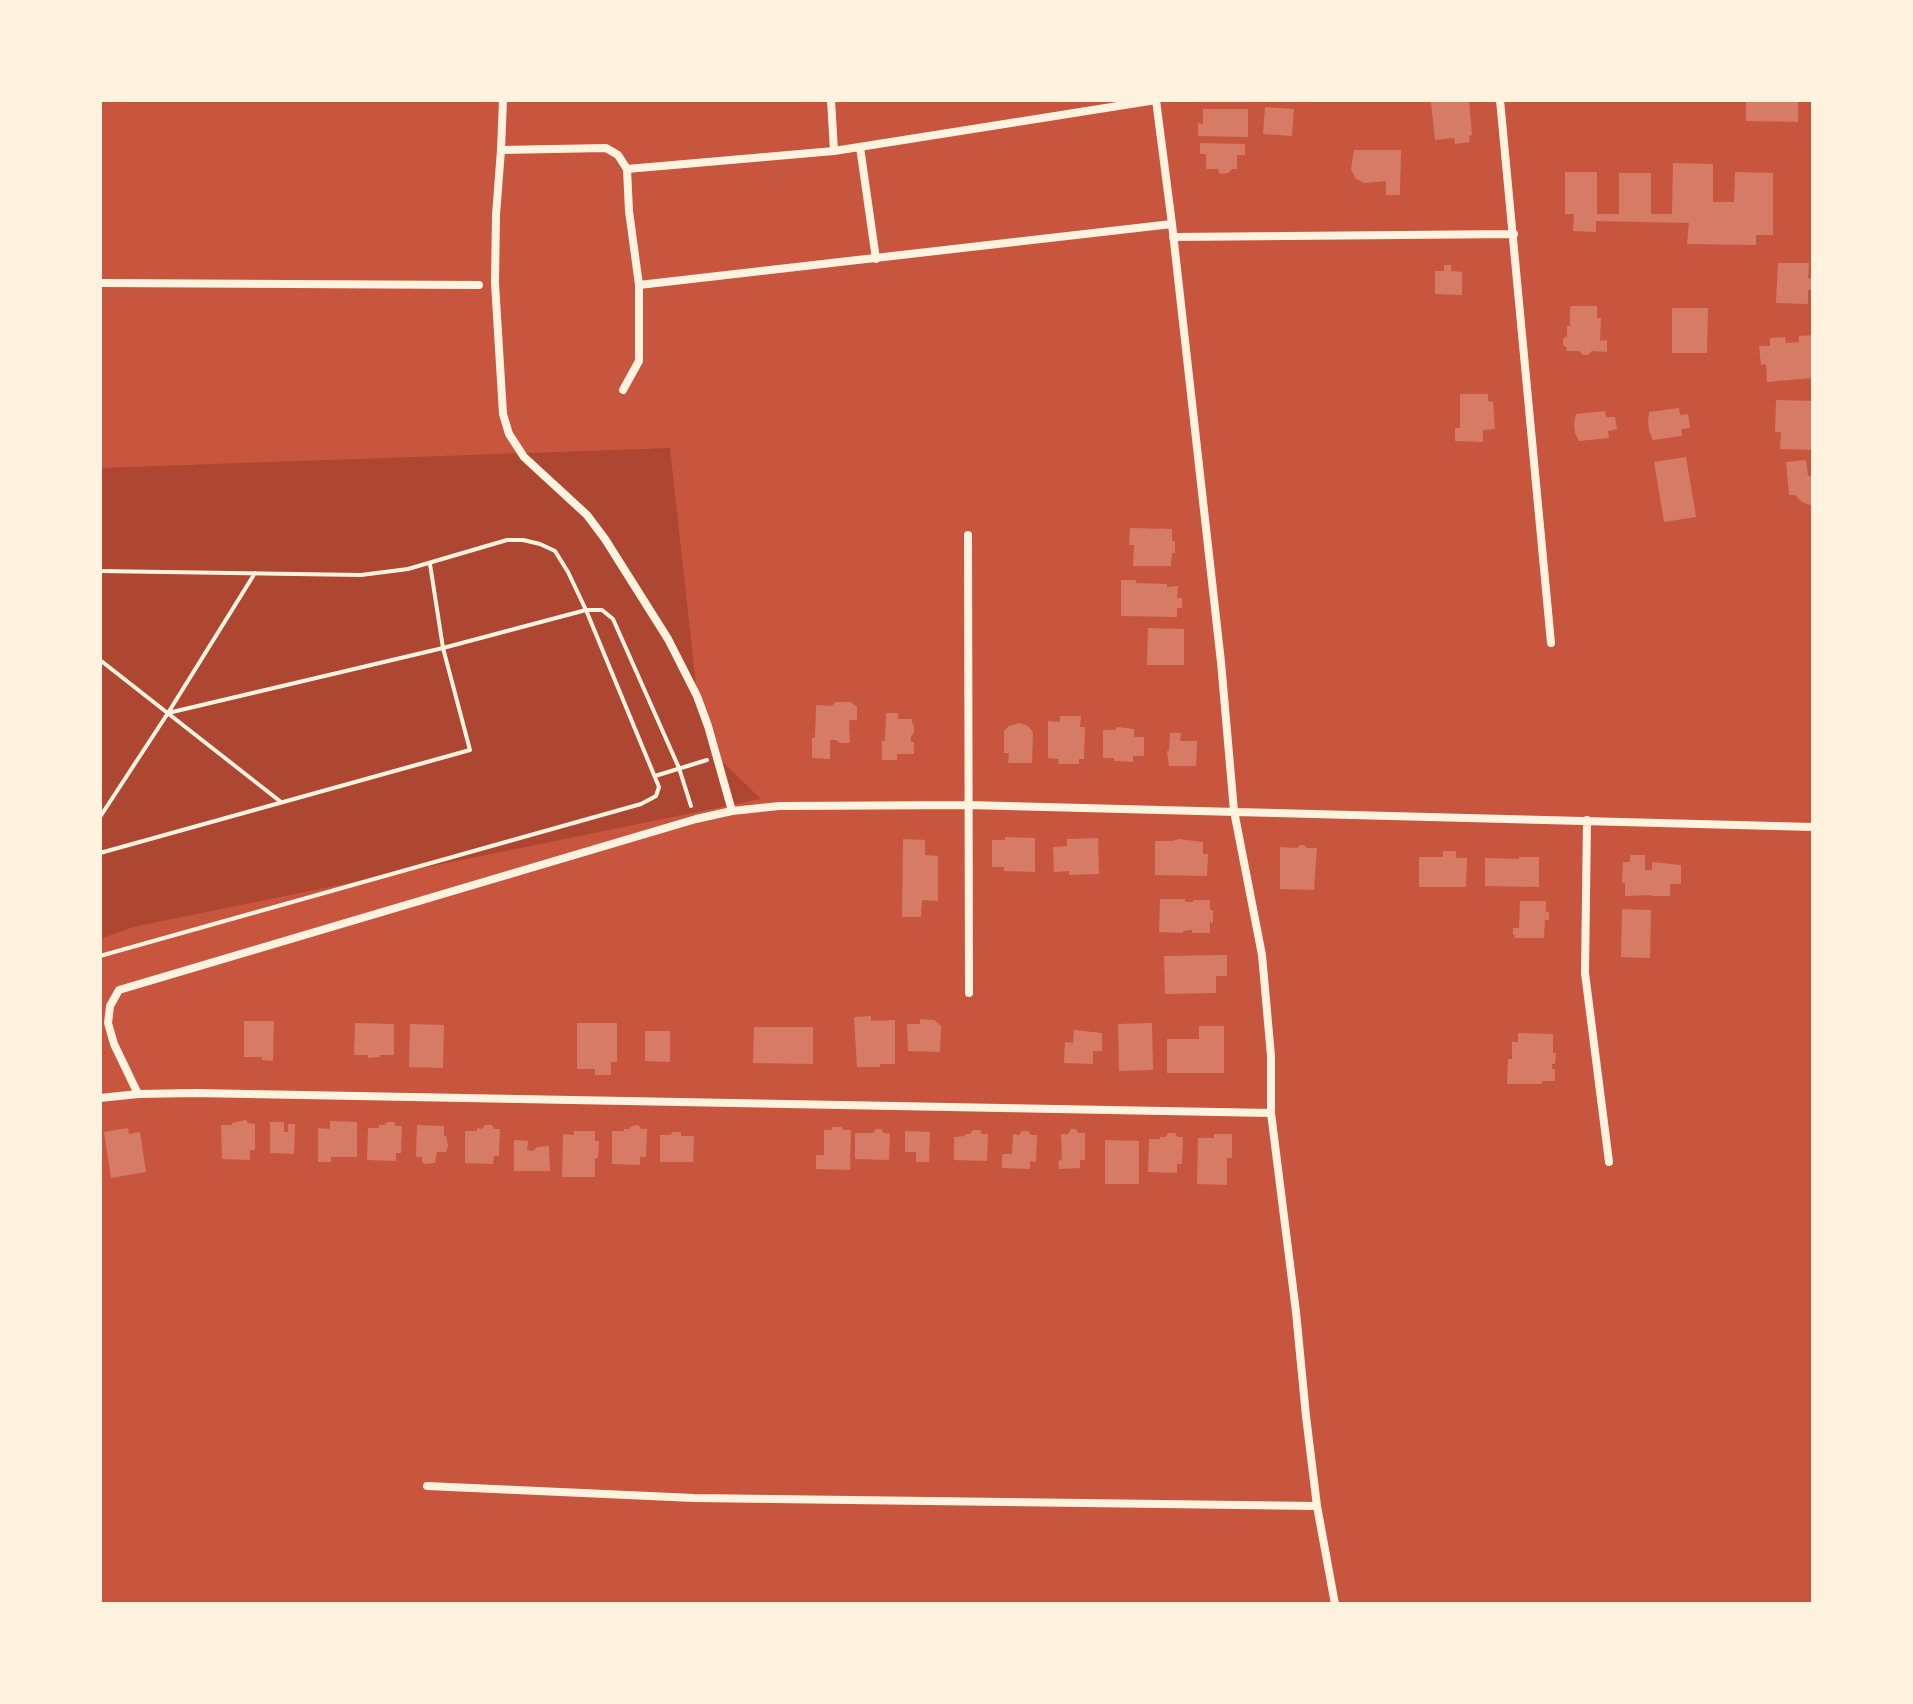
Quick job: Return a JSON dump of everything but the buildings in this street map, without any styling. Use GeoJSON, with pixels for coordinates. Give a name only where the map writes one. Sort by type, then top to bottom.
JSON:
{"type":"FeatureCollection","features":[{"type":"Feature","properties":{"kind":"street"},"geometry":{"type":"LineString","coordinates":[[503,100],[495,283],[503,414],[509,434],[524,457],[587,515],[676,653],[708,726],[732,811]]}},
{"type":"Feature","properties":{"kind":"street"},"geometry":{"type":"LineString","coordinates":[[831,100],[834,151]]}},
{"type":"Feature","properties":{"kind":"street"},"geometry":{"type":"LineString","coordinates":[[627,169],[834,151],[1156,100],[1221,662],[1234,811],[1262,955],[1271,1056],[1271,1113],[1317,1506],[1335,1604]]}},
{"type":"Feature","properties":{"kind":"street"},"geometry":{"type":"LineString","coordinates":[[1500,100],[1551,643]]}},
{"type":"Feature","properties":{"kind":"street"},"geometry":{"type":"LineString","coordinates":[[860,147],[876,259]]}},
{"type":"Feature","properties":{"kind":"street"},"geometry":{"type":"LineString","coordinates":[[501,150],[606,148],[618,155],[627,169],[639,285],[639,361],[623,390]]}},
{"type":"Feature","properties":{"kind":"street"},"geometry":{"type":"LineString","coordinates":[[639,285],[1172,224]]}},
{"type":"Feature","properties":{"kind":"street"},"geometry":{"type":"LineString","coordinates":[[1173,237],[1514,234]]}},
{"type":"Feature","properties":{"kind":"street"},"geometry":{"type":"LineString","coordinates":[[100,283],[479,285]]}},
{"type":"Feature","properties":{"kind":"street"},"geometry":{"type":"LineString","coordinates":[[968,535],[969,993]]}},
{"type":"Feature","properties":{"kind":"street"},"geometry":{"type":"LineString","coordinates":[[138,1094],[114,1044],[108,1023],[110,1006],[119,990],[696,819],[732,811],[779,806],[968,805],[1813,827]]}},
{"type":"Feature","properties":{"kind":"street"},"geometry":{"type":"LineString","coordinates":[[1587,820],[1585,973],[1609,1162]]}},
{"type":"Feature","properties":{"kind":"street"},"geometry":{"type":"LineString","coordinates":[[100,1098],[195,1093],[1271,1113]]}},
{"type":"Feature","properties":{"kind":"street"},"geometry":{"type":"LineString","coordinates":[[427,1486],[694,1498],[1317,1506]]}},
{"type":"Feature","properties":{"kind":"path"},"geometry":{"type":"LineString","coordinates":[[100,571],[361,575],[408,569],[507,540],[540,544],[555,551],[568,572],[659,787],[656,796],[641,804],[100,956]]}},
{"type":"Feature","properties":{"kind":"path"},"geometry":{"type":"LineString","coordinates":[[100,853],[470,750],[443,648],[430,563]]}},
{"type":"Feature","properties":{"kind":"path"},"geometry":{"type":"LineString","coordinates":[[100,817],[255,573]]}},
{"type":"Feature","properties":{"kind":"path"},"geometry":{"type":"LineString","coordinates":[[168,713],[443,648],[586,610],[602,610],[613,619],[679,768],[696,819]]}},
{"type":"Feature","properties":{"kind":"path"},"geometry":{"type":"LineString","coordinates":[[100,660],[281,802]]}},
{"type":"Feature","properties":{"kind":"path"},"geometry":{"type":"LineString","coordinates":[[655,776],[717,757]]}},
{"type":"Feature","properties":{"kind":"shaded area"},"geometry":{"type":"Polygon","coordinates":[[[670,448],[698,702],[721,760],[761,799],[133,927],[100,939],[100,468],[670,448]]]}}]}
